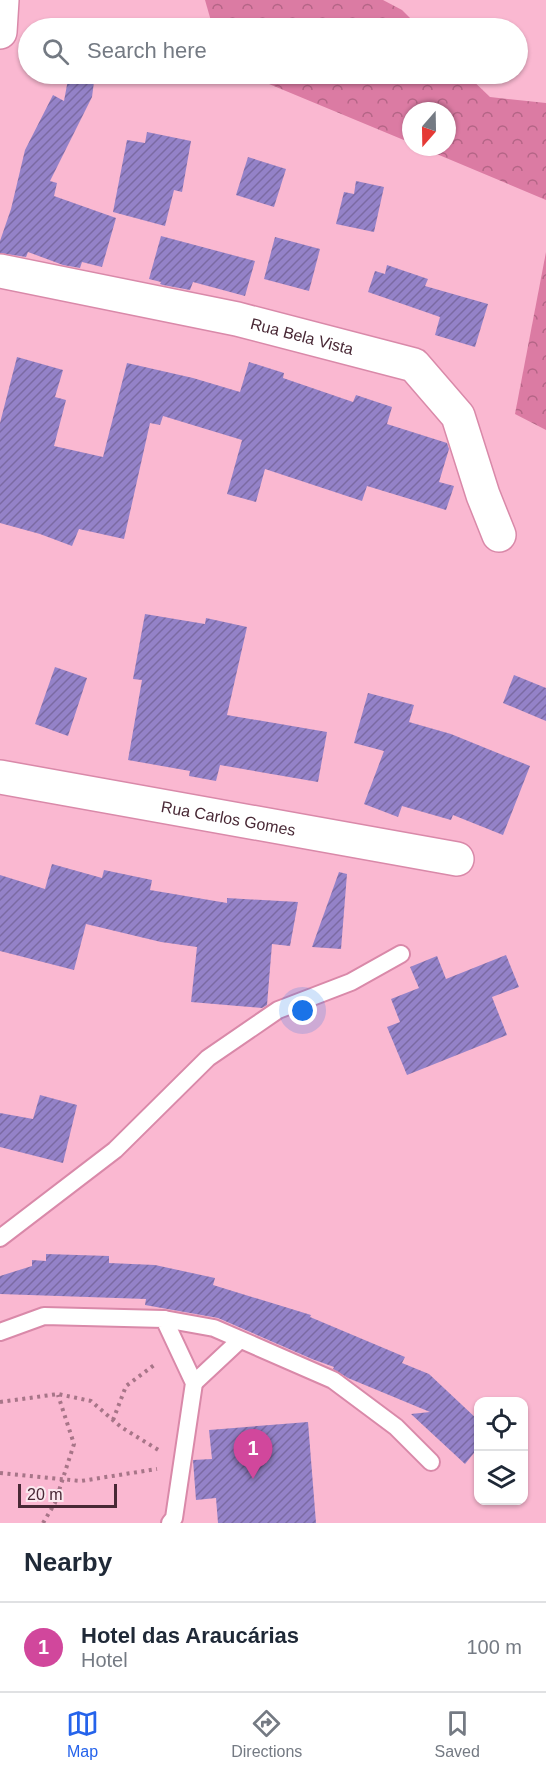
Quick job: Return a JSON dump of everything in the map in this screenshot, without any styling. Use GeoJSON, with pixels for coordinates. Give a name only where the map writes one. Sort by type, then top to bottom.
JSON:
{"type":"FeatureCollection","features":[{"type":"Feature","properties":{"kind":"street"},"geometry":{"type":"LineString","coordinates":[[0,32],[2,0]]}},
{"type":"Feature","properties":{"kind":"street","name":"Rua Bela Vista"},"geometry":{"type":"LineString","coordinates":[[0,271],[237,320],[414,365],[458,416],[483,495],[499,535]]}},
{"type":"Feature","properties":{"kind":"street","name":"Rua Carlos Gomes"},"geometry":{"type":"LineString","coordinates":[[0,777],[457,859]]}},
{"type":"Feature","properties":{"kind":"lane"},"geometry":{"type":"LineString","coordinates":[[0,1238],[115,1150],[208,1058],[278,1010],[351,982],[400,954]]}},
{"type":"Feature","properties":{"kind":"lane"},"geometry":{"type":"LineString","coordinates":[[0,1332],[44,1316],[165,1319],[214,1328],[333,1380],[396,1427],[432,1462]]}},
{"type":"Feature","properties":{"kind":"lane"},"geometry":{"type":"LineString","coordinates":[[165,1319],[194,1383],[174,1518],[170,1523]]}},
{"type":"Feature","properties":{"kind":"lane"},"geometry":{"type":"LineString","coordinates":[[194,1383],[240,1340]]}},
{"type":"Feature","properties":{"kind":"path"},"geometry":{"type":"LineString","coordinates":[[113,1420],[126,1386],[177,1349]]}},
{"type":"Feature","properties":{"kind":"path"},"geometry":{"type":"LineString","coordinates":[[43,1523],[55,1503],[74,1444],[58,1394]]}},
{"type":"Feature","properties":{"kind":"path"},"geometry":{"type":"LineString","coordinates":[[0,1402],[58,1394],[91,1401],[121,1427],[181,1464]]}},
{"type":"Feature","properties":{"kind":"path"},"geometry":{"type":"LineString","coordinates":[[0,1473],[81,1481],[110,1478],[181,1464]]}},
{"type":"Feature","properties":{"kind":"green space"},"geometry":{"type":"Polygon","coordinates":[[[205,0],[383,0],[402,10],[410,18],[210,18],[205,0]]]}},
{"type":"Feature","properties":{"kind":"green space"},"geometry":{"type":"Polygon","coordinates":[[[269,84],[476,84],[490,97],[546,103],[546,200],[441,156],[456,156],[456,102],[402,102],[402,139],[269,84]]]}},
{"type":"Feature","properties":{"kind":"green space"},"geometry":{"type":"Polygon","coordinates":[[[546,252],[546,430],[515,414],[546,252]]]}},
{"type":"Feature","properties":{"kind":"building"},"geometry":{"type":"Polygon","coordinates":[[[67,84],[94,84],[92,97],[50,181],[57,183],[54,196],[116,218],[102,267],[82,262],[80,268],[63,265],[28,252],[26,257],[0,253],[0,241],[11,209],[25,150],[53,95],[64,101],[67,84]]]}},
{"type":"Feature","properties":{"kind":"building"},"geometry":{"type":"Polygon","coordinates":[[[147,132],[191,141],[182,192],[174,190],[165,226],[113,212],[127,140],[145,143],[147,132]]]}},
{"type":"Feature","properties":{"kind":"building"},"geometry":{"type":"Polygon","coordinates":[[[248,157],[286,169],[274,207],[236,195],[248,157]]]}},
{"type":"Feature","properties":{"kind":"building"},"geometry":{"type":"Polygon","coordinates":[[[356,181],[384,187],[374,232],[336,224],[344,192],[354,194],[356,181]]]}},
{"type":"Feature","properties":{"kind":"building"},"geometry":{"type":"Polygon","coordinates":[[[161,236],[255,261],[245,296],[193,282],[190,290],[163,285],[160,284],[161,282],[149,279],[161,236]]]}},
{"type":"Feature","properties":{"kind":"building"},"geometry":{"type":"Polygon","coordinates":[[[275,237],[320,249],[309,291],[264,279],[275,237]]]}},
{"type":"Feature","properties":{"kind":"building"},"geometry":{"type":"Polygon","coordinates":[[[387,265],[428,279],[425,286],[488,304],[475,347],[435,335],[440,317],[368,292],[375,271],[385,274],[387,265]]]}},
{"type":"Feature","properties":{"kind":"building"},"geometry":{"type":"Polygon","coordinates":[[[17,357],[63,370],[55,397],[66,400],[54,446],[103,457],[127,363],[193,378],[240,392],[249,362],[284,373],[283,378],[353,402],[356,395],[392,407],[387,424],[447,443],[449,449],[439,482],[454,486],[446,510],[367,486],[362,501],[265,469],[256,502],[227,494],[242,440],[163,416],[160,425],[150,423],[124,539],[79,529],[72,546],[0,523],[0,423],[17,357]]]}},
{"type":"Feature","properties":{"kind":"building"},"geometry":{"type":"Polygon","coordinates":[[[145,614],[205,624],[206,618],[247,627],[227,715],[327,732],[318,782],[220,765],[216,781],[189,776],[190,771],[128,760],[142,680],[133,679],[145,614]]]}},
{"type":"Feature","properties":{"kind":"building"},"geometry":{"type":"Polygon","coordinates":[[[55,667],[87,678],[68,736],[35,724],[55,667]]]}},
{"type":"Feature","properties":{"kind":"building"},"geometry":{"type":"Polygon","coordinates":[[[514,675],[546,688],[546,721],[503,703],[514,675]]]}},
{"type":"Feature","properties":{"kind":"building"},"geometry":{"type":"Polygon","coordinates":[[[368,693],[414,705],[409,722],[451,734],[530,766],[503,835],[453,815],[451,820],[402,806],[398,817],[364,804],[384,751],[354,743],[368,693]]]}},
{"type":"Feature","properties":{"kind":"building"},"geometry":{"type":"Polygon","coordinates":[[[52,864],[102,878],[104,870],[152,880],[150,890],[227,903],[227,898],[298,902],[290,946],[272,944],[267,1005],[262,1008],[191,1002],[197,947],[161,942],[86,924],[74,970],[0,951],[0,875],[45,889],[52,864]]]}},
{"type":"Feature","properties":{"kind":"building"},"geometry":{"type":"Polygon","coordinates":[[[339,872],[347,874],[341,949],[312,947],[339,872]]]}},
{"type":"Feature","properties":{"kind":"building"},"geometry":{"type":"Polygon","coordinates":[[[506,955],[519,987],[492,997],[507,1035],[407,1075],[387,1027],[400,1022],[391,999],[419,988],[410,967],[437,956],[446,979],[506,955]]]}},
{"type":"Feature","properties":{"kind":"building"},"geometry":{"type":"Polygon","coordinates":[[[40,1095],[77,1105],[63,1163],[0,1147],[0,1113],[33,1119],[40,1095]]]}},
{"type":"Feature","properties":{"kind":"building"},"geometry":{"type":"Polygon","coordinates":[[[46,1254],[109,1256],[109,1263],[155,1265],[215,1278],[213,1285],[311,1315],[310,1317],[405,1357],[402,1363],[429,1374],[474,1416],[474,1453],[465,1464],[411,1414],[430,1412],[348,1378],[333,1369],[334,1367],[218,1318],[145,1305],[146,1299],[0,1294],[0,1276],[32,1266],[32,1260],[46,1261],[46,1254]]]}},
{"type":"Feature","properties":{"kind":"building"},"geometry":{"type":"Polygon","coordinates":[[[308,1422],[316,1523],[218,1523],[216,1498],[196,1500],[193,1460],[212,1459],[209,1430],[308,1422]]]}},
{"type":"Feature","properties":{"kind":"place","name":"Hotel das Araucárias"},"geometry":{"type":"Point","coordinates":[253,1479]}}]}
